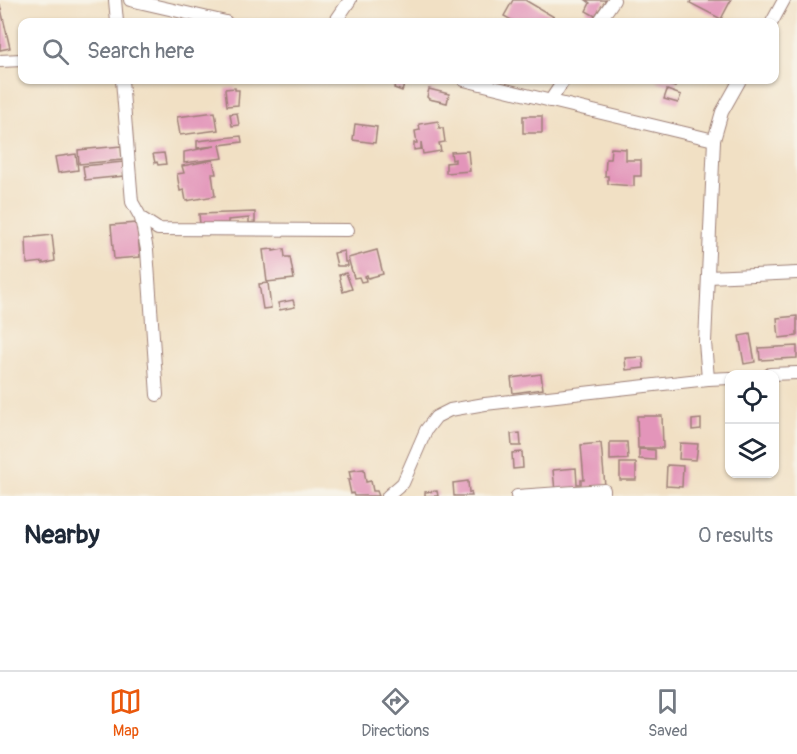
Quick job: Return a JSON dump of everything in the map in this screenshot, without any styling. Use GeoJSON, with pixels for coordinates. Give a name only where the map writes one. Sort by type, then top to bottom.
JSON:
{"type":"FeatureCollection","features":[{"type":"Feature","properties":{"kind":"street"},"geometry":{"type":"LineString","coordinates":[[115,0],[117,18]]}},
{"type":"Feature","properties":{"kind":"street"},"geometry":{"type":"LineString","coordinates":[[130,0],[209,18]]}},
{"type":"Feature","properties":{"kind":"street"},"geometry":{"type":"LineString","coordinates":[[338,18],[350,0]]}},
{"type":"Feature","properties":{"kind":"street"},"geometry":{"type":"LineString","coordinates":[[602,18],[614,0]]}},
{"type":"Feature","properties":{"kind":"street"},"geometry":{"type":"LineString","coordinates":[[774,18],[784,0]]}},
{"type":"Feature","properties":{"kind":"street"},"geometry":{"type":"LineString","coordinates":[[0,61],[18,60]]}},
{"type":"Feature","properties":{"kind":"street"},"geometry":{"type":"LineString","coordinates":[[122,84],[132,202],[141,218],[147,250],[157,395]]}},
{"type":"Feature","properties":{"kind":"street"},"geometry":{"type":"LineString","coordinates":[[480,84],[714,140]]}},
{"type":"Feature","properties":{"kind":"street"},"geometry":{"type":"LineString","coordinates":[[550,101],[561,84]]}},
{"type":"Feature","properties":{"kind":"street"},"geometry":{"type":"LineString","coordinates":[[708,379],[705,342],[714,140],[722,112],[738,84]]}},
{"type":"Feature","properties":{"kind":"street"},"geometry":{"type":"LineString","coordinates":[[141,218],[158,229],[348,230]]}},
{"type":"Feature","properties":{"kind":"street"},"geometry":{"type":"LineString","coordinates":[[708,277],[797,273]]}},
{"type":"Feature","properties":{"kind":"street"},"geometry":{"type":"LineString","coordinates":[[779,374],[797,373]]}},
{"type":"Feature","properties":{"kind":"street"},"geometry":{"type":"LineString","coordinates":[[388,496],[403,483],[426,430],[436,417],[450,410],[485,404],[725,378]]}},
{"type":"Feature","properties":{"kind":"street"},"geometry":{"type":"LineString","coordinates":[[517,496],[604,490],[604,496]]}},
{"type":"Feature","properties":{"kind":"building"},"geometry":{"type":"Polygon","coordinates":[[[513,0],[525,0],[554,17],[508,18],[504,16],[513,0]]]}},
{"type":"Feature","properties":{"kind":"building"},"geometry":{"type":"Polygon","coordinates":[[[586,0],[606,0],[595,16],[586,11],[590,3],[586,0]]]}},
{"type":"Feature","properties":{"kind":"building"},"geometry":{"type":"Polygon","coordinates":[[[691,0],[731,0],[722,18],[690,3],[691,0]]]}},
{"type":"Feature","properties":{"kind":"building"},"geometry":{"type":"Polygon","coordinates":[[[0,5],[10,48],[0,50],[0,5]]]}},
{"type":"Feature","properties":{"kind":"building"},"geometry":{"type":"Polygon","coordinates":[[[395,84],[405,84],[402,91],[394,88],[395,84]]]}},
{"type":"Feature","properties":{"kind":"building"},"geometry":{"type":"Polygon","coordinates":[[[225,89],[239,90],[238,105],[227,106],[225,89]]]}},
{"type":"Feature","properties":{"kind":"building"},"geometry":{"type":"Polygon","coordinates":[[[429,89],[449,94],[447,103],[429,99],[427,97],[429,89]]]}},
{"type":"Feature","properties":{"kind":"building"},"geometry":{"type":"Polygon","coordinates":[[[667,90],[681,95],[678,103],[664,99],[667,90]]]}},
{"type":"Feature","properties":{"kind":"building"},"geometry":{"type":"Polygon","coordinates":[[[215,112],[218,130],[180,135],[177,117],[215,112]]]}},
{"type":"Feature","properties":{"kind":"building"},"geometry":{"type":"Polygon","coordinates":[[[237,113],[239,125],[232,126],[230,114],[237,113]]]}},
{"type":"Feature","properties":{"kind":"building"},"geometry":{"type":"Polygon","coordinates":[[[523,116],[542,116],[542,133],[523,133],[523,116]]]}},
{"type":"Feature","properties":{"kind":"building"},"geometry":{"type":"Polygon","coordinates":[[[438,121],[439,128],[443,128],[445,142],[439,143],[441,151],[423,154],[421,142],[421,149],[414,150],[414,143],[417,143],[415,131],[420,130],[419,124],[438,121]]]}},
{"type":"Feature","properties":{"kind":"building"},"geometry":{"type":"Polygon","coordinates":[[[355,124],[377,127],[375,143],[353,140],[355,124]]]}},
{"type":"Feature","properties":{"kind":"building"},"geometry":{"type":"Polygon","coordinates":[[[241,136],[242,142],[220,145],[223,158],[184,163],[184,152],[215,146],[197,148],[197,141],[241,136]]]}},
{"type":"Feature","properties":{"kind":"building"},"geometry":{"type":"Polygon","coordinates":[[[121,146],[122,160],[79,164],[78,150],[121,146]]]}},
{"type":"Feature","properties":{"kind":"building"},"geometry":{"type":"Polygon","coordinates":[[[611,148],[626,149],[626,160],[641,160],[641,176],[634,176],[634,186],[608,184],[608,176],[605,176],[606,159],[610,159],[611,148]]]}},
{"type":"Feature","properties":{"kind":"building"},"geometry":{"type":"Polygon","coordinates":[[[468,151],[470,171],[446,173],[446,163],[455,162],[455,159],[452,160],[451,152],[468,151]]]}},
{"type":"Feature","properties":{"kind":"building"},"geometry":{"type":"Polygon","coordinates":[[[164,153],[166,164],[155,163],[153,154],[164,153]]]}},
{"type":"Feature","properties":{"kind":"building"},"geometry":{"type":"Polygon","coordinates":[[[76,154],[78,170],[58,173],[55,157],[76,154]]]}},
{"type":"Feature","properties":{"kind":"building"},"geometry":{"type":"Polygon","coordinates":[[[213,160],[216,174],[212,174],[215,196],[186,201],[184,190],[180,191],[177,174],[184,173],[182,166],[213,160]]]}},
{"type":"Feature","properties":{"kind":"building"},"geometry":{"type":"Polygon","coordinates":[[[123,162],[124,176],[85,180],[83,166],[123,162]]]}},
{"type":"Feature","properties":{"kind":"building"},"geometry":{"type":"Polygon","coordinates":[[[255,212],[255,222],[249,223],[249,218],[228,220],[228,223],[200,224],[199,214],[255,212]]]}},
{"type":"Feature","properties":{"kind":"building"},"geometry":{"type":"Polygon","coordinates":[[[137,223],[140,257],[114,259],[111,225],[137,223]]]}},
{"type":"Feature","properties":{"kind":"building"},"geometry":{"type":"Polygon","coordinates":[[[52,235],[55,261],[27,264],[26,238],[52,235]]]}},
{"type":"Feature","properties":{"kind":"building"},"geometry":{"type":"Polygon","coordinates":[[[273,249],[273,251],[284,249],[285,257],[290,257],[294,279],[267,282],[263,250],[273,249]]]}},
{"type":"Feature","properties":{"kind":"building"},"geometry":{"type":"Polygon","coordinates":[[[377,250],[383,274],[368,278],[367,275],[365,276],[366,281],[361,282],[359,277],[354,278],[348,258],[377,250]]]}},
{"type":"Feature","properties":{"kind":"building"},"geometry":{"type":"Polygon","coordinates":[[[344,251],[345,262],[348,266],[337,266],[334,253],[344,251]]]}},
{"type":"Feature","properties":{"kind":"building"},"geometry":{"type":"Polygon","coordinates":[[[346,273],[352,289],[343,292],[339,275],[346,273]]]}},
{"type":"Feature","properties":{"kind":"building"},"geometry":{"type":"Polygon","coordinates":[[[268,283],[271,308],[263,309],[259,284],[268,283]]]}},
{"type":"Feature","properties":{"kind":"building"},"geometry":{"type":"Polygon","coordinates":[[[293,300],[295,307],[280,310],[278,303],[293,300]]]}},
{"type":"Feature","properties":{"kind":"building"},"geometry":{"type":"Polygon","coordinates":[[[797,316],[797,336],[779,338],[777,318],[797,316]]]}},
{"type":"Feature","properties":{"kind":"building"},"geometry":{"type":"Polygon","coordinates":[[[750,334],[755,362],[744,364],[739,336],[750,334]]]}},
{"type":"Feature","properties":{"kind":"building"},"geometry":{"type":"Polygon","coordinates":[[[797,346],[797,358],[760,360],[759,348],[797,346]]]}},
{"type":"Feature","properties":{"kind":"building"},"geometry":{"type":"Polygon","coordinates":[[[643,357],[644,368],[626,370],[625,358],[643,357]]]}},
{"type":"Feature","properties":{"kind":"building"},"geometry":{"type":"Polygon","coordinates":[[[541,374],[543,389],[513,393],[511,378],[541,374]]]}},
{"type":"Feature","properties":{"kind":"building"},"geometry":{"type":"Polygon","coordinates":[[[637,416],[662,416],[663,448],[638,448],[637,416]]]}},
{"type":"Feature","properties":{"kind":"building"},"geometry":{"type":"Polygon","coordinates":[[[701,419],[701,429],[692,430],[692,420],[701,419]]]}},
{"type":"Feature","properties":{"kind":"building"},"geometry":{"type":"Polygon","coordinates":[[[520,433],[521,446],[512,446],[511,434],[520,433]]]}},
{"type":"Feature","properties":{"kind":"building"},"geometry":{"type":"Polygon","coordinates":[[[610,442],[627,442],[628,459],[610,460],[610,442]]]}},
{"type":"Feature","properties":{"kind":"building"},"geometry":{"type":"Polygon","coordinates":[[[601,443],[605,486],[555,491],[553,470],[576,468],[577,484],[581,484],[581,480],[584,480],[581,445],[601,443]]]}},
{"type":"Feature","properties":{"kind":"building"},"geometry":{"type":"Polygon","coordinates":[[[680,443],[698,444],[696,460],[679,459],[680,443]]]}},
{"type":"Feature","properties":{"kind":"building"},"geometry":{"type":"Polygon","coordinates":[[[639,449],[655,450],[655,460],[639,459],[639,449]]]}},
{"type":"Feature","properties":{"kind":"building"},"geometry":{"type":"Polygon","coordinates":[[[522,452],[523,468],[513,469],[512,453],[522,452]]]}},
{"type":"Feature","properties":{"kind":"building"},"geometry":{"type":"Polygon","coordinates":[[[620,463],[636,463],[636,480],[620,480],[620,463]]]}},
{"type":"Feature","properties":{"kind":"building"},"geometry":{"type":"Polygon","coordinates":[[[667,465],[683,466],[682,487],[666,486],[667,465]]]}},
{"type":"Feature","properties":{"kind":"building"},"geometry":{"type":"Polygon","coordinates":[[[364,469],[366,482],[371,481],[373,491],[377,491],[379,496],[351,494],[349,471],[364,469]]]}},
{"type":"Feature","properties":{"kind":"building"},"geometry":{"type":"Polygon","coordinates":[[[468,481],[469,493],[471,492],[472,496],[454,496],[453,483],[468,481]]]}},
{"type":"Feature","properties":{"kind":"building"},"geometry":{"type":"Polygon","coordinates":[[[437,491],[438,496],[425,496],[425,492],[437,491]]]}}]}
